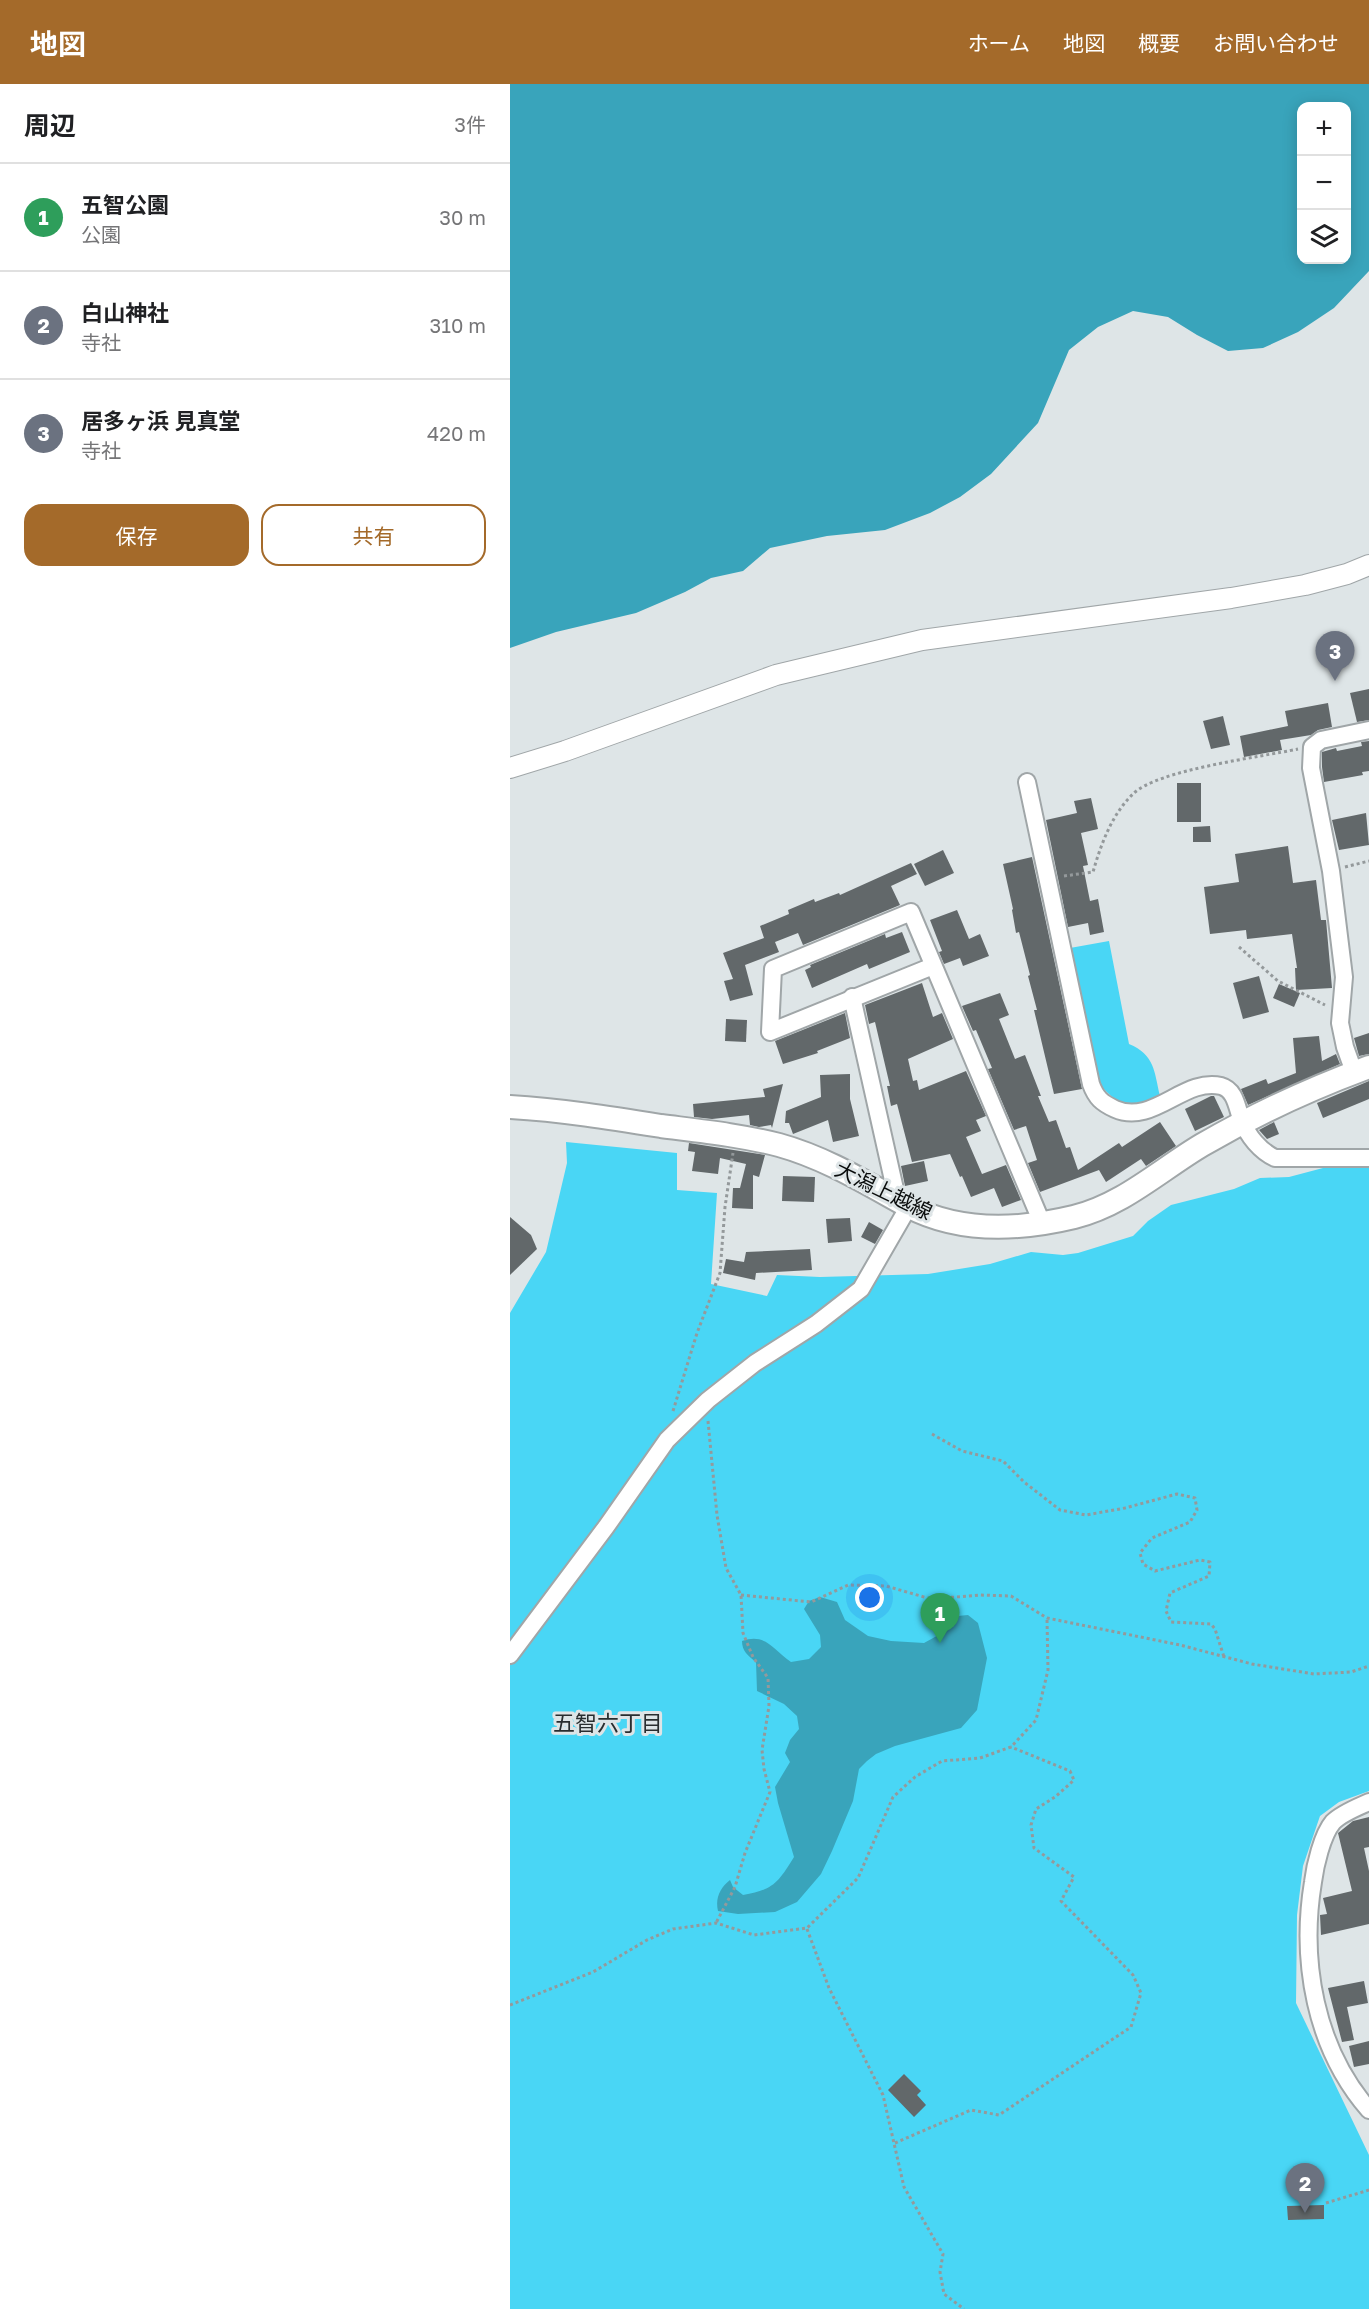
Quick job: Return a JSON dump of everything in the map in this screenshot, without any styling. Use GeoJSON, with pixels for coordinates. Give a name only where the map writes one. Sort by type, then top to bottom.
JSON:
{"type":"FeatureCollection","features":[{"type":"Feature","properties":{"kind":"main road","name":"大潟上越線"},"geometry":{"type":"LineString","coordinates":[[510,1107],[736,1136],[781,1146],[812,1156],[903,1202],[955,1222],[1010,1228],[1096,1211],[1131,1193],[1161,1171],[1243,1122],[1362,1070]]}},
{"type":"Feature","properties":{"kind":"street"},"geometry":{"type":"LineString","coordinates":[[510,768],[565,751],[776,675],[922,639],[1231,598],[1305,585],[1347,574],[1369,564]]}},
{"type":"Feature","properties":{"kind":"street"},"geometry":{"type":"LineString","coordinates":[[1347,574],[1369,575]]}},
{"type":"Feature","properties":{"kind":"street"},"geometry":{"type":"LineString","coordinates":[[1362,1070],[1345,1047],[1340,1013],[1344,977],[1331,871],[1311,768],[1312,747],[1321,740],[1369,730]]}},
{"type":"Feature","properties":{"kind":"street"},"geometry":{"type":"LineString","coordinates":[[1028,782],[1091,1084],[1096,1098],[1120,1112],[1135,1112],[1149,1110],[1195,1088],[1223,1087],[1232,1092],[1243,1122],[1264,1153],[1275,1158],[1369,1158]]}},
{"type":"Feature","properties":{"kind":"street"},"geometry":{"type":"LineString","coordinates":[[933,966],[770,1032],[773,969],[911,912],[1042,1223]]}},
{"type":"Feature","properties":{"kind":"street"},"geometry":{"type":"LineString","coordinates":[[510,1655],[606,1527],[667,1440],[708,1400],[755,1363],[816,1324],[861,1289],[903,1202],[852,997]]}},
{"type":"Feature","properties":{"kind":"street"},"geometry":{"type":"LineString","coordinates":[[1369,1802],[1333,1822],[1324,1842],[1316,1864],[1312,1887],[1307,1948],[1311,1980],[1331,2050],[1369,2110]]}},
{"type":"Feature","properties":{"kind":"path"},"geometry":{"type":"LineString","coordinates":[[1047,878],[1093,872],[1099,850],[1111,825],[1133,793],[1149,782],[1170,775],[1312,747]]}},
{"type":"Feature","properties":{"kind":"path"},"geometry":{"type":"LineString","coordinates":[[1331,871],[1369,861]]}},
{"type":"Feature","properties":{"kind":"path"},"geometry":{"type":"LineString","coordinates":[[1239,947],[1278,981],[1340,1013]]}},
{"type":"Feature","properties":{"kind":"path"},"geometry":{"type":"LineString","coordinates":[[667,1440],[677,1396],[720,1273],[725,1207],[736,1136]]}},
{"type":"Feature","properties":{"kind":"path"},"geometry":{"type":"LineString","coordinates":[[708,1400],[713,1473],[726,1568],[741,1595],[743,1633],[753,1657],[768,1677],[769,1706],[762,1750],[770,1792],[745,1853],[735,1887],[716,1923]]}},
{"type":"Feature","properties":{"kind":"path"},"geometry":{"type":"LineString","coordinates":[[932,1434],[962,1451],[1004,1461],[1024,1482],[1060,1510],[1086,1515],[1125,1508],[1177,1494],[1195,1498],[1197,1509],[1190,1522],[1152,1538],[1140,1553],[1143,1564],[1155,1571],[1200,1560],[1210,1562],[1209,1576],[1170,1593],[1166,1611],[1171,1622],[1211,1624],[1215,1629],[1224,1657]]}},
{"type":"Feature","properties":{"kind":"path"},"geometry":{"type":"LineString","coordinates":[[741,1595],[811,1602],[849,1585],[886,1586],[931,1599],[980,1595],[1011,1596],[1047,1618],[1180,1645],[1252,1664],[1314,1674],[1352,1672],[1369,1666]]}},
{"type":"Feature","properties":{"kind":"path"},"geometry":{"type":"LineString","coordinates":[[510,2005],[593,1972],[647,1940],[673,1929],[716,1923],[754,1935],[807,1928],[858,1878],[893,1797],[915,1777],[942,1761],[980,1758],[1011,1747],[1036,1720],[1048,1670],[1047,1618]]}},
{"type":"Feature","properties":{"kind":"path"},"geometry":{"type":"LineString","coordinates":[[895,2143],[971,2110],[999,2115],[1131,2027],[1141,1993],[1133,1975],[1061,1901],[1074,1877],[1034,1848],[1031,1825],[1036,1809],[1055,1797],[1074,1780],[1070,1771],[1011,1747]]}},
{"type":"Feature","properties":{"kind":"path"},"geometry":{"type":"LineString","coordinates":[[807,1928],[829,1988],[883,2095],[904,2187],[943,2254],[940,2272],[944,2294],[964,2309]]}},
{"type":"Feature","properties":{"kind":"path"},"geometry":{"type":"LineString","coordinates":[[1326,2203],[1369,2190]]}},
{"type":"Feature","properties":{"kind":"shaded area"},"geometry":{"type":"Polygon","coordinates":[[[510,84],[1369,84],[1369,271],[1334,308],[1298,332],[1263,348],[1228,351],[1168,317],[1133,311],[1098,327],[1069,350],[1038,423],[991,474],[960,497],[930,513],[885,530],[827,536],[770,548],[743,571],[711,578],[636,613],[556,632],[510,648],[510,84]]]}},
{"type":"Feature","properties":{"kind":"shaded area"},"geometry":{"type":"Polygon","coordinates":[[[1109,941],[1129,1044],[1138,1048],[1149,1059],[1160,1096],[1141,1102],[1119,1101],[1098,1083],[1070,948],[1109,941]]]}},
{"type":"Feature","properties":{"kind":"shaded area"},"geometry":{"type":"Polygon","coordinates":[[[566,1142],[677,1153],[677,1190],[717,1193],[711,1284],[767,1296],[777,1275],[820,1277],[928,1274],[990,1264],[1031,1252],[1063,1255],[1078,1253],[1133,1236],[1148,1221],[1171,1205],[1234,1189],[1260,1178],[1289,1177],[1323,1168],[1369,1167],[1369,1791],[1339,1802],[1320,1816],[1303,1866],[1297,1915],[1296,2003],[1369,2155],[1369,2309],[510,2309],[510,1313],[546,1252],[567,1163],[566,1142]]]}},
{"type":"Feature","properties":{"kind":"shaded area"},"geometry":{"type":"Polygon","coordinates":[[[820,1597],[837,1602],[845,1620],[868,1636],[891,1641],[924,1643],[944,1632],[947,1623],[952,1618],[968,1615],[978,1623],[987,1658],[977,1710],[961,1728],[895,1746],[876,1754],[859,1769],[853,1801],[832,1851],[821,1874],[797,1902],[775,1912],[738,1914],[718,1911],[719,1894],[730,1880],[733,1887],[743,1895],[761,1891],[779,1879],[794,1857],[775,1787],[790,1762],[785,1753],[790,1740],[799,1729],[797,1716],[784,1704],[757,1691],[756,1662],[746,1653],[742,1641],[757,1639],[763,1641],[791,1662],[809,1659],[821,1647],[820,1635],[804,1609],[809,1601],[820,1597]]]}},
{"type":"Feature","properties":{"kind":"building"},"geometry":{"type":"Polygon","coordinates":[[[1369,689],[1369,720],[1357,722],[1350,693],[1369,689]]]}},
{"type":"Feature","properties":{"kind":"building"},"geometry":{"type":"Polygon","coordinates":[[[1328,703],[1332,727],[1318,730],[1311,735],[1280,740],[1282,750],[1244,757],[1240,736],[1288,726],[1285,711],[1328,703]]]}},
{"type":"Feature","properties":{"kind":"building"},"geometry":{"type":"Polygon","coordinates":[[[1223,716],[1230,745],[1211,749],[1203,721],[1223,716]]]}},
{"type":"Feature","properties":{"kind":"building"},"geometry":{"type":"Polygon","coordinates":[[[1369,741],[1369,771],[1362,772],[1363,775],[1324,782],[1322,752],[1336,748],[1337,751],[1362,746],[1361,742],[1369,741]]]}},
{"type":"Feature","properties":{"kind":"building"},"geometry":{"type":"Polygon","coordinates":[[[1177,783],[1201,783],[1201,822],[1177,822],[1177,783]]]}},
{"type":"Feature","properties":{"kind":"building"},"geometry":{"type":"Polygon","coordinates":[[[1091,798],[1098,829],[1081,833],[1088,865],[1083,866],[1090,901],[1098,899],[1104,932],[1090,935],[1088,923],[1068,927],[1046,820],[1077,813],[1074,801],[1091,798]]]}},
{"type":"Feature","properties":{"kind":"building"},"geometry":{"type":"Polygon","coordinates":[[[1366,813],[1369,845],[1339,850],[1332,820],[1366,813]]]}},
{"type":"Feature","properties":{"kind":"building"},"geometry":{"type":"Polygon","coordinates":[[[1210,826],[1211,842],[1193,842],[1193,827],[1210,826]]]}},
{"type":"Feature","properties":{"kind":"building"},"geometry":{"type":"Polygon","coordinates":[[[1288,846],[1293,883],[1316,880],[1321,920],[1326,920],[1332,988],[1296,990],[1295,968],[1297,968],[1292,934],[1247,939],[1246,930],[1210,934],[1204,887],[1239,882],[1235,854],[1288,846]]]}},
{"type":"Feature","properties":{"kind":"building"},"geometry":{"type":"Polygon","coordinates":[[[943,850],[954,873],[925,886],[914,864],[943,850]]]}},
{"type":"Feature","properties":{"kind":"building"},"geometry":{"type":"Polygon","coordinates":[[[1032,857],[1082,1089],[1054,1094],[1034,1010],[1037,1010],[1028,976],[1030,975],[1019,932],[1016,933],[1003,864],[1032,857]]]}},
{"type":"Feature","properties":{"kind":"building"},"geometry":{"type":"Polygon","coordinates":[[[911,863],[917,874],[891,886],[900,905],[803,945],[798,933],[775,942],[779,952],[745,965],[753,995],[730,1001],[724,981],[733,979],[723,953],[764,938],[760,926],[789,914],[788,910],[814,899],[815,902],[839,893],[840,895],[911,863]]]}},
{"type":"Feature","properties":{"kind":"building"},"geometry":{"type":"Polygon","coordinates":[[[957,910],[969,939],[980,934],[989,956],[963,966],[960,958],[944,964],[939,952],[942,951],[930,920],[957,910]]]}},
{"type":"Feature","properties":{"kind":"building"},"geometry":{"type":"Polygon","coordinates":[[[902,932],[910,952],[869,969],[867,964],[812,988],[805,970],[811,967],[810,965],[885,934],[886,938],[902,932]]]}},
{"type":"Feature","properties":{"kind":"building"},"geometry":{"type":"Polygon","coordinates":[[[1259,976],[1269,1012],[1243,1019],[1233,983],[1259,976]]]}},
{"type":"Feature","properties":{"kind":"building"},"geometry":{"type":"Polygon","coordinates":[[[922,983],[933,1017],[942,1013],[953,1039],[908,1059],[913,1081],[917,1080],[919,1090],[966,1071],[986,1116],[976,1120],[981,1131],[966,1137],[982,1174],[1006,1165],[1021,1200],[1002,1207],[994,1188],[971,1197],[950,1154],[912,1162],[897,1104],[891,1106],[887,1086],[890,1086],[875,1022],[869,1024],[865,1005],[922,983]]]}},
{"type":"Feature","properties":{"kind":"building"},"geometry":{"type":"Polygon","coordinates":[[[1279,984],[1300,993],[1294,1007],[1273,998],[1279,984]]]}},
{"type":"Feature","properties":{"kind":"building"},"geometry":{"type":"Polygon","coordinates":[[[1000,993],[1009,1015],[999,1019],[1015,1059],[1025,1055],[1049,1122],[1056,1120],[1066,1148],[1070,1147],[1078,1170],[1119,1143],[1122,1147],[1160,1122],[1176,1146],[1146,1166],[1141,1159],[1106,1182],[1099,1170],[1040,1192],[1028,1163],[1037,1160],[1026,1126],[1014,1130],[988,1069],[992,1068],[976,1030],[973,1031],[962,1006],[1000,993]]]}},
{"type":"Feature","properties":{"kind":"building"},"geometry":{"type":"Polygon","coordinates":[[[845,1013],[850,1038],[817,1051],[818,1053],[783,1064],[775,1041],[845,1013]]]}},
{"type":"Feature","properties":{"kind":"building"},"geometry":{"type":"Polygon","coordinates":[[[726,1019],[747,1020],[746,1042],[725,1041],[726,1019]]]}},
{"type":"Feature","properties":{"kind":"building"},"geometry":{"type":"Polygon","coordinates":[[[1369,1033],[1369,1054],[1359,1056],[1354,1038],[1369,1033]]]}},
{"type":"Feature","properties":{"kind":"building"},"geometry":{"type":"Polygon","coordinates":[[[1319,1036],[1322,1061],[1336,1054],[1340,1064],[1248,1105],[1241,1089],[1266,1079],[1268,1084],[1296,1073],[1293,1038],[1319,1036]]]}},
{"type":"Feature","properties":{"kind":"building"},"geometry":{"type":"Polygon","coordinates":[[[850,1074],[850,1099],[859,1136],[833,1142],[828,1120],[793,1134],[789,1123],[785,1123],[786,1111],[821,1097],[820,1075],[850,1074]]]}},
{"type":"Feature","properties":{"kind":"building"},"geometry":{"type":"Polygon","coordinates":[[[1369,1081],[1369,1099],[1323,1118],[1317,1103],[1369,1081]]]}},
{"type":"Feature","properties":{"kind":"building"},"geometry":{"type":"Polygon","coordinates":[[[783,1084],[772,1128],[771,1125],[759,1127],[750,1125],[749,1115],[712,1119],[694,1117],[693,1104],[765,1097],[763,1089],[783,1084]]]}},
{"type":"Feature","properties":{"kind":"building"},"geometry":{"type":"Polygon","coordinates":[[[1214,1096],[1224,1117],[1195,1131],[1185,1109],[1214,1096]]]}},
{"type":"Feature","properties":{"kind":"building"},"geometry":{"type":"Polygon","coordinates":[[[1274,1122],[1279,1134],[1267,1139],[1259,1130],[1274,1122]]]}},
{"type":"Feature","properties":{"kind":"building"},"geometry":{"type":"Polygon","coordinates":[[[689,1143],[765,1155],[759,1177],[753,1175],[753,1209],[732,1208],[733,1188],[740,1188],[746,1164],[720,1158],[718,1174],[692,1171],[695,1152],[688,1151],[689,1143]]]}},
{"type":"Feature","properties":{"kind":"building"},"geometry":{"type":"Polygon","coordinates":[[[924,1161],[928,1181],[905,1186],[901,1166],[924,1161]]]}},
{"type":"Feature","properties":{"kind":"building"},"geometry":{"type":"Polygon","coordinates":[[[783,1176],[815,1177],[814,1202],[782,1201],[783,1176]]]}},
{"type":"Feature","properties":{"kind":"building"},"geometry":{"type":"Polygon","coordinates":[[[510,1217],[531,1235],[537,1249],[510,1275],[510,1217]]]}},
{"type":"Feature","properties":{"kind":"building"},"geometry":{"type":"Polygon","coordinates":[[[850,1218],[852,1241],[828,1243],[826,1219],[850,1218]]]}},
{"type":"Feature","properties":{"kind":"building"},"geometry":{"type":"Polygon","coordinates":[[[869,1222],[883,1230],[875,1244],[861,1237],[869,1222]]]}},
{"type":"Feature","properties":{"kind":"building"},"geometry":{"type":"Polygon","coordinates":[[[810,1249],[812,1270],[756,1273],[755,1280],[723,1273],[726,1259],[744,1262],[746,1252],[810,1249]]]}},
{"type":"Feature","properties":{"kind":"building"},"geometry":{"type":"Polygon","coordinates":[[[1369,1817],[1369,1847],[1364,1848],[1369,1871],[1369,1924],[1321,1935],[1320,1915],[1327,1914],[1323,1898],[1352,1891],[1338,1833],[1353,1821],[1369,1817]]]}},
{"type":"Feature","properties":{"kind":"building"},"geometry":{"type":"Polygon","coordinates":[[[1364,1981],[1368,2003],[1347,2007],[1354,2040],[1342,2042],[1328,1988],[1364,1981]]]}},
{"type":"Feature","properties":{"kind":"building"},"geometry":{"type":"Polygon","coordinates":[[[1369,2041],[1369,2064],[1354,2067],[1349,2046],[1369,2041]]]}},
{"type":"Feature","properties":{"kind":"building"},"geometry":{"type":"Polygon","coordinates":[[[904,2074],[921,2091],[917,2095],[926,2105],[914,2117],[888,2090],[904,2074]]]}},
{"type":"Feature","properties":{"kind":"building"},"geometry":{"type":"Polygon","coordinates":[[[1324,2205],[1324,2219],[1288,2220],[1287,2206],[1324,2205]]]}},
{"type":"Feature","properties":{"kind":"place","name":"居多ヶ浜 見真堂"},"geometry":{"type":"Point","coordinates":[1335,681]}},
{"type":"Feature","properties":{"kind":"place","name":"五智公園"},"geometry":{"type":"Point","coordinates":[940,1643]}},
{"type":"Feature","properties":{"kind":"place","name":"白山神社"},"geometry":{"type":"Point","coordinates":[1305,2213]}},
{"type":"Feature","properties":{"kind":"district","name":"五智六丁目"},"geometry":{"type":"Point","coordinates":[608,1722]}}]}
